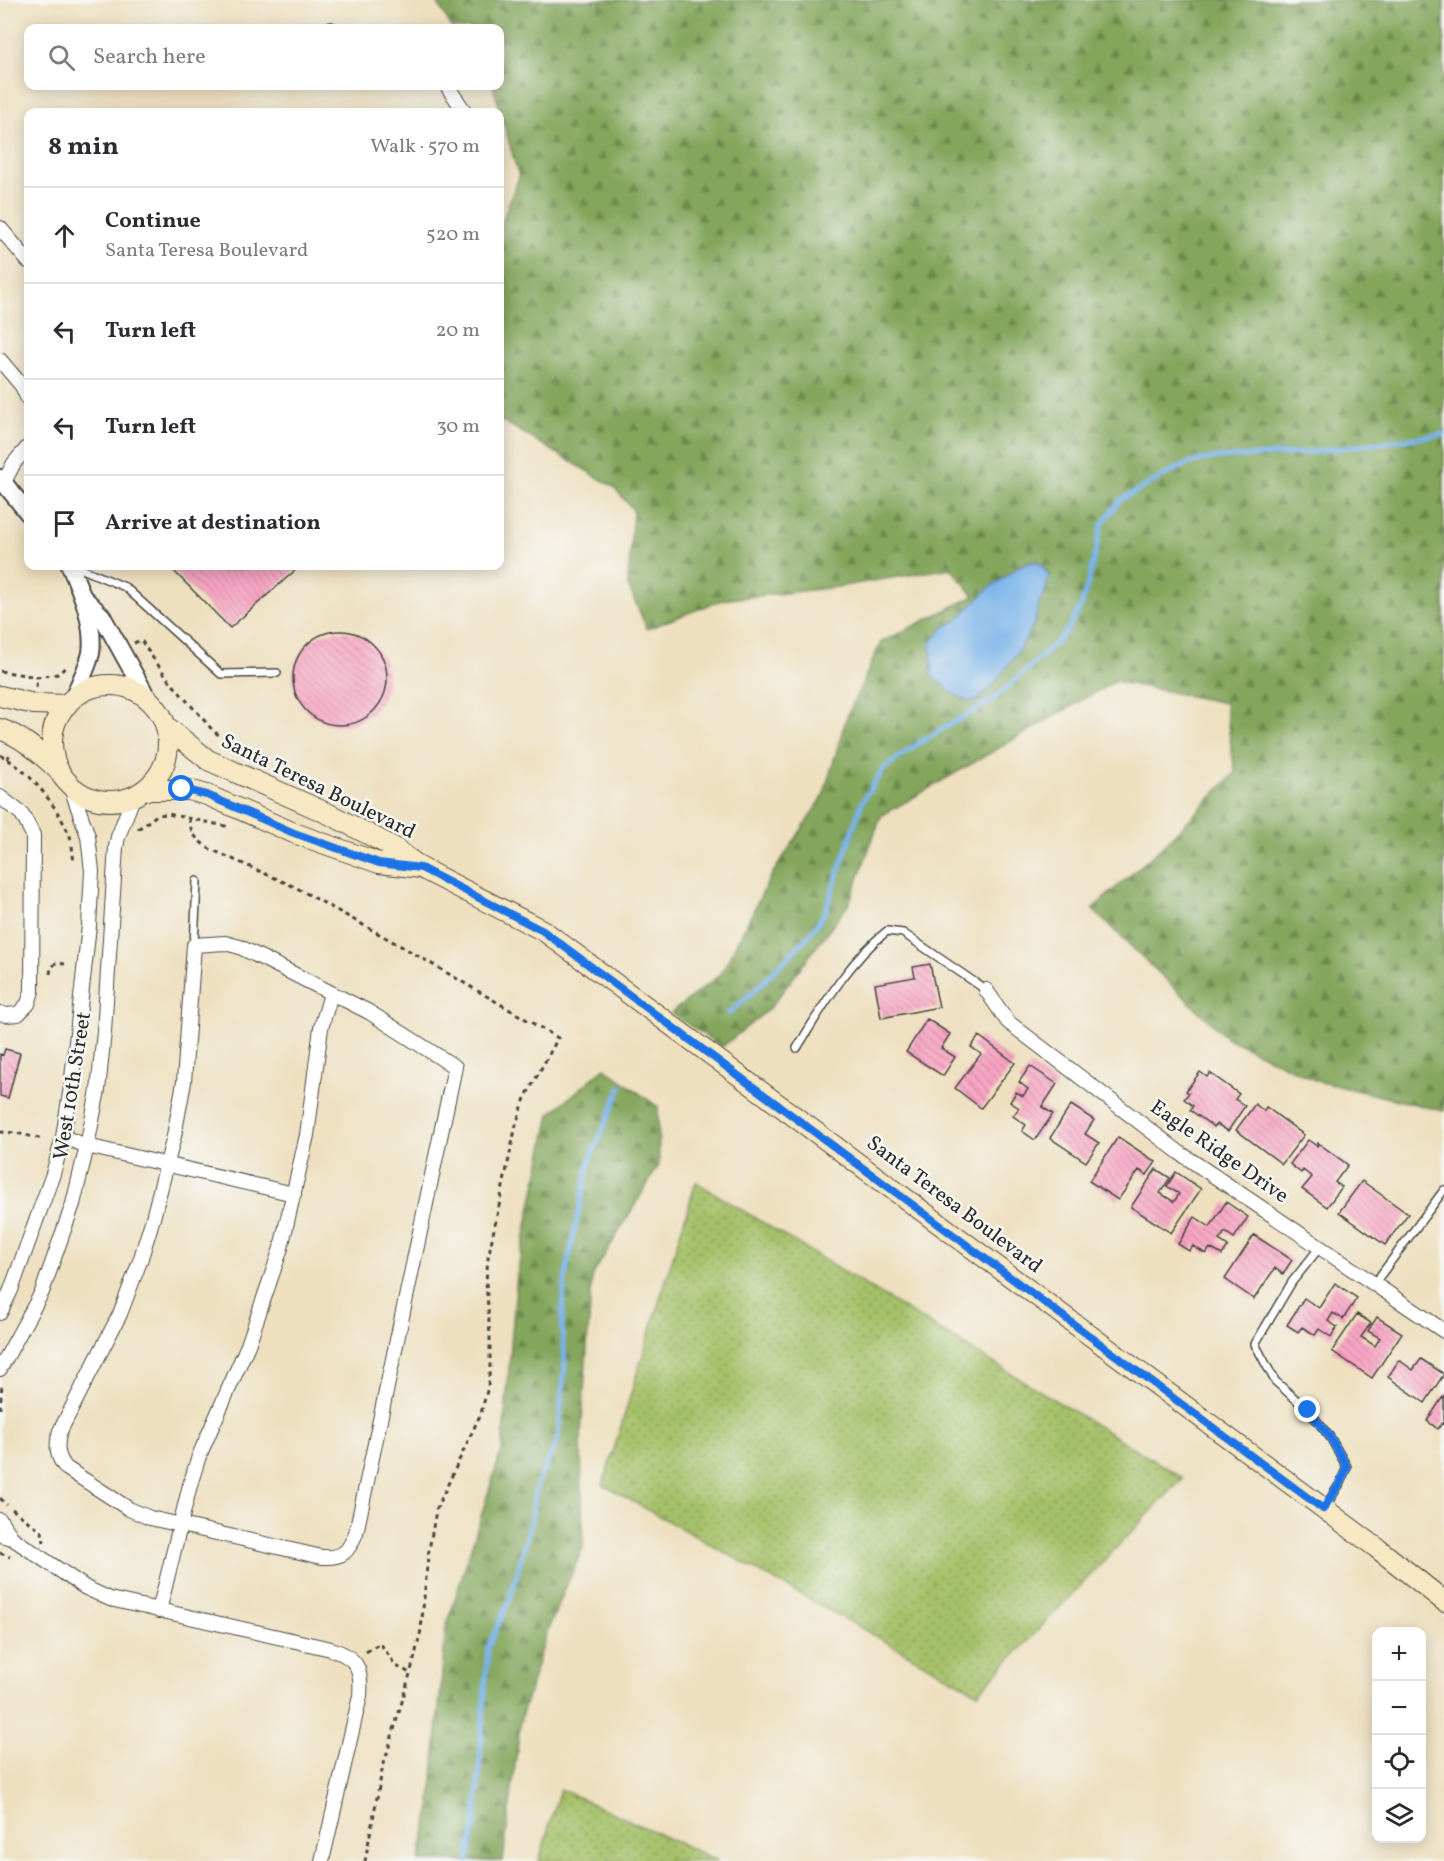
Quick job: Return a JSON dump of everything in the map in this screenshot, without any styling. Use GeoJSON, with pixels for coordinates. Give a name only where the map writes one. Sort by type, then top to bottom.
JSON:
{"type":"FeatureCollection","features":[{"type":"Feature","properties":{"kind":"main road"},"geometry":{"type":"LineString","coordinates":[[0,729],[13,734],[33,748],[65,778],[90,797],[101,800],[124,799],[139,793],[158,775],[166,757],[168,736],[157,708],[148,699],[126,687],[113,685],[88,689],[70,701],[56,722],[52,736],[52,750],[65,778]]}},
{"type":"Feature","properties":{"kind":"main road"},"geometry":{"type":"LineString","coordinates":[[0,696],[34,704],[70,701]]}},
{"type":"Feature","properties":{"kind":"main road","name":"Santa Teresa Boulevard"},"geometry":{"type":"LineString","coordinates":[[166,726],[208,760],[362,831],[393,847],[421,868],[543,931],[1444,1601]]}},
{"type":"Feature","properties":{"kind":"main road","name":"Santa Teresa Boulevard"},"geometry":{"type":"LineString","coordinates":[[139,793],[189,790],[207,795],[294,833],[379,863],[421,868]]}},
{"type":"Feature","properties":{"kind":"street"},"geometry":{"type":"LineString","coordinates":[[450,90],[462,108]]}},
{"type":"Feature","properties":{"kind":"street"},"geometry":{"type":"LineString","coordinates":[[0,228],[24,256]]}},
{"type":"Feature","properties":{"kind":"street"},"geometry":{"type":"LineString","coordinates":[[0,360],[24,390]]}},
{"type":"Feature","properties":{"kind":"street"},"geometry":{"type":"LineString","coordinates":[[24,451],[2,480],[24,508]]}},
{"type":"Feature","properties":{"kind":"street"},"geometry":{"type":"LineString","coordinates":[[70,701],[91,655],[91,637],[85,599],[72,570]]}},
{"type":"Feature","properties":{"kind":"street"},"geometry":{"type":"LineString","coordinates":[[85,599],[102,616],[148,699]]}},
{"type":"Feature","properties":{"kind":"street","name":"West 10th Street"},"geometry":{"type":"LineString","coordinates":[[0,1313],[11,1290],[53,1174],[63,1137],[79,1030],[92,871],[88,836],[65,778]]}},
{"type":"Feature","properties":{"kind":"street","name":"West 10th Street"},"geometry":{"type":"LineString","coordinates":[[0,1369],[42,1292],[73,1204],[87,1146],[98,1090],[104,1032],[116,847],[118,837],[139,793]]}},
{"type":"Feature","properties":{"kind":"street"},"geometry":{"type":"LineString","coordinates":[[0,797],[22,814],[33,835],[32,991],[28,1004],[18,1014],[0,1013]]}},
{"type":"Feature","properties":{"kind":"street"},"geometry":{"type":"LineString","coordinates":[[225,943],[240,947],[331,994],[369,1012],[455,1067],[356,1533],[344,1554],[335,1558],[150,1518],[129,1509],[66,1468],[59,1459],[57,1450],[60,1431],[120,1314],[136,1272],[167,1164],[184,1082],[194,945],[225,943]]}},
{"type":"Feature","properties":{"kind":"street","name":"Eagle Ridge Drive"},"geometry":{"type":"LineString","coordinates":[[986,990],[1008,1022],[1180,1154],[1444,1331]]}},
{"type":"Feature","properties":{"kind":"street"},"geometry":{"type":"LineString","coordinates":[[159,1611],[178,1525],[200,1456],[248,1345],[281,1248],[307,1135],[323,1015],[331,994]]}},
{"type":"Feature","properties":{"kind":"street"},"geometry":{"type":"LineString","coordinates":[[63,1137],[87,1146],[294,1194]]}},
{"type":"Feature","properties":{"kind":"street"},"geometry":{"type":"LineString","coordinates":[[0,1520],[6,1537],[86,1588],[110,1599],[331,1649],[343,1653],[354,1661],[359,1671],[360,1696],[322,1861]]}},
{"type":"Feature","properties":{"kind":"lane"},"geometry":{"type":"LineString","coordinates":[[85,570],[125,587],[221,674],[277,673]]}},
{"type":"Feature","properties":{"kind":"lane"},"geometry":{"type":"LineString","coordinates":[[194,945],[196,881]]}},
{"type":"Feature","properties":{"kind":"lane"},"geometry":{"type":"LineString","coordinates":[[797,1048],[833,990],[871,944],[887,931],[903,933],[986,990]]}},
{"type":"Feature","properties":{"kind":"lane"},"geometry":{"type":"LineString","coordinates":[[1374,1284],[1443,1192]]}},
{"type":"Feature","properties":{"kind":"lane"},"geometry":{"type":"LineString","coordinates":[[1320,1248],[1292,1282],[1255,1344],[1275,1381],[1308,1410],[1330,1437],[1347,1467],[1339,1485],[1323,1509]]}},
{"type":"Feature","properties":{"kind":"path"},"geometry":{"type":"LineString","coordinates":[[128,646],[141,640],[156,664],[186,701],[218,734],[237,742],[248,750],[253,762]]}},
{"type":"Feature","properties":{"kind":"path"},"geometry":{"type":"LineString","coordinates":[[0,671],[37,677],[58,674],[71,660]]}},
{"type":"Feature","properties":{"kind":"path"},"geometry":{"type":"LineString","coordinates":[[36,687],[37,677]]}},
{"type":"Feature","properties":{"kind":"path"},"geometry":{"type":"LineString","coordinates":[[0,755],[17,767],[54,806],[72,841],[72,855]]}},
{"type":"Feature","properties":{"kind":"path"},"geometry":{"type":"LineString","coordinates":[[177,816],[179,806]]}},
{"type":"Feature","properties":{"kind":"path"},"geometry":{"type":"LineString","coordinates":[[135,834],[138,828],[157,815],[168,814],[189,818]]}},
{"type":"Feature","properties":{"kind":"path"},"geometry":{"type":"LineString","coordinates":[[50,974],[51,968],[56,963],[65,964]]}},
{"type":"Feature","properties":{"kind":"path"},"geometry":{"type":"LineString","coordinates":[[0,1132],[16,1132],[43,1139]]}},
{"type":"Feature","properties":{"kind":"path"},"geometry":{"type":"LineString","coordinates":[[0,1369],[3,1390],[0,1408]]}},
{"type":"Feature","properties":{"kind":"path"},"geometry":{"type":"LineString","coordinates":[[0,1498],[42,1532]]}},
{"type":"Feature","properties":{"kind":"path"},"geometry":{"type":"LineString","coordinates":[[380,1643],[396,1666],[410,1673]]}},
{"type":"Feature","properties":{"kind":"green space"},"geometry":{"type":"Polygon","coordinates":[[[436,0],[1444,0],[1444,1111],[1317,1081],[1227,1038],[1092,909],[1160,849],[1235,773],[1225,703],[1115,681],[881,816],[849,904],[770,1008],[722,1047],[671,1013],[721,974],[771,876],[823,797],[846,719],[881,642],[974,596],[951,568],[837,587],[722,600],[647,629],[628,585],[633,510],[614,487],[504,422],[504,216],[519,177],[504,124],[504,108],[499,108],[494,90],[504,90],[504,24],[450,24],[436,0]]]}},
{"type":"Feature","properties":{"kind":"green space"},"geometry":{"type":"Polygon","coordinates":[[[605,1068],[658,1107],[659,1165],[592,1276],[581,1435],[583,1547],[547,1632],[521,1718],[503,1861],[419,1861],[430,1811],[446,1628],[502,1449],[517,1274],[550,1114],[605,1068]]]}},
{"type":"Feature","properties":{"kind":"green space"},"geometry":{"type":"Polygon","coordinates":[[[696,1182],[1183,1478],[978,1693],[603,1485],[696,1182]]]}},
{"type":"Feature","properties":{"kind":"green space"},"geometry":{"type":"Polygon","coordinates":[[[560,1789],[718,1861],[539,1861],[560,1789]]]}},
{"type":"Feature","properties":{"kind":"water"},"geometry":{"type":"Polygon","coordinates":[[[1035,561],[1042,565],[1049,576],[1044,595],[1039,602],[1035,622],[1018,652],[994,684],[978,700],[970,702],[954,694],[931,676],[933,669],[930,644],[943,628],[956,621],[989,588],[1021,565],[1035,561]]]}},
{"type":"Feature","properties":{"kind":"building"},"geometry":{"type":"Polygon","coordinates":[[[332,22],[338,24],[319,24],[332,22]]]}},
{"type":"Feature","properties":{"kind":"building"},"geometry":{"type":"Polygon","coordinates":[[[173,570],[295,570],[230,628],[173,570]]]}},
{"type":"Feature","properties":{"kind":"building"},"geometry":{"type":"Polygon","coordinates":[[[340,631],[358,635],[373,645],[383,660],[387,678],[383,696],[373,711],[358,721],[340,725],[322,721],[307,711],[297,696],[293,678],[297,660],[307,645],[322,635],[340,631]]]}},
{"type":"Feature","properties":{"kind":"building"},"geometry":{"type":"Polygon","coordinates":[[[930,964],[939,1007],[881,1018],[875,984],[915,977],[913,967],[930,964]]]}},
{"type":"Feature","properties":{"kind":"building"},"geometry":{"type":"Polygon","coordinates":[[[927,1019],[950,1034],[941,1048],[955,1057],[943,1076],[906,1052],[927,1019]]]}},
{"type":"Feature","properties":{"kind":"building"},"geometry":{"type":"Polygon","coordinates":[[[979,1036],[1015,1063],[981,1108],[955,1088],[981,1054],[971,1047],[979,1036]]]}},
{"type":"Feature","properties":{"kind":"building"},"geometry":{"type":"Polygon","coordinates":[[[5,1049],[20,1053],[8,1098],[0,1096],[0,1054],[3,1055],[5,1049]]]}},
{"type":"Feature","properties":{"kind":"building"},"geometry":{"type":"Polygon","coordinates":[[[1030,1066],[1057,1084],[1042,1107],[1053,1114],[1035,1140],[1022,1131],[1026,1125],[1013,1116],[1019,1108],[1010,1102],[1016,1092],[1023,1096],[1028,1089],[1019,1082],[1030,1066]]]}},
{"type":"Feature","properties":{"kind":"building"},"geometry":{"type":"Polygon","coordinates":[[[1200,1072],[1207,1077],[1210,1073],[1239,1094],[1235,1099],[1245,1106],[1228,1131],[1217,1124],[1214,1127],[1190,1110],[1193,1106],[1184,1099],[1189,1093],[1186,1091],[1200,1072]]]}},
{"type":"Feature","properties":{"kind":"building"},"geometry":{"type":"Polygon","coordinates":[[[1255,1104],[1264,1111],[1266,1107],[1304,1135],[1282,1164],[1236,1130],[1255,1104]]]}},
{"type":"Feature","properties":{"kind":"building"},"geometry":{"type":"Polygon","coordinates":[[[1071,1105],[1094,1120],[1085,1134],[1099,1143],[1086,1162],[1050,1138],[1071,1105]]]}},
{"type":"Feature","properties":{"kind":"building"},"geometry":{"type":"Polygon","coordinates":[[[1118,1137],[1156,1162],[1147,1175],[1139,1170],[1118,1200],[1089,1181],[1118,1137]]]}},
{"type":"Feature","properties":{"kind":"building"},"geometry":{"type":"Polygon","coordinates":[[[1308,1140],[1317,1146],[1318,1143],[1348,1165],[1335,1182],[1342,1187],[1327,1207],[1302,1189],[1312,1177],[1303,1170],[1301,1173],[1290,1164],[1308,1140]]]}},
{"type":"Feature","properties":{"kind":"building"},"geometry":{"type":"Polygon","coordinates":[[[1156,1169],[1170,1178],[1160,1193],[1174,1202],[1179,1194],[1167,1186],[1176,1172],[1201,1189],[1171,1233],[1131,1207],[1156,1169]]]}},
{"type":"Feature","properties":{"kind":"building"},"geometry":{"type":"Polygon","coordinates":[[[1362,1181],[1408,1214],[1385,1245],[1339,1212],[1362,1181]]]}},
{"type":"Feature","properties":{"kind":"building"},"geometry":{"type":"Polygon","coordinates":[[[1226,1202],[1248,1217],[1234,1238],[1225,1232],[1219,1240],[1228,1246],[1222,1255],[1210,1248],[1206,1254],[1193,1246],[1189,1251],[1178,1244],[1195,1217],[1210,1227],[1226,1202]]]}},
{"type":"Feature","properties":{"kind":"building"},"geometry":{"type":"Polygon","coordinates":[[[1254,1235],[1292,1260],[1283,1274],[1275,1268],[1254,1299],[1225,1279],[1254,1235]]]}},
{"type":"Feature","properties":{"kind":"building"},"geometry":{"type":"Polygon","coordinates":[[[1335,1283],[1357,1298],[1343,1319],[1333,1313],[1328,1321],[1337,1327],[1331,1337],[1319,1329],[1315,1335],[1302,1327],[1298,1332],[1287,1325],[1304,1298],[1319,1308],[1335,1283]]]}},
{"type":"Feature","properties":{"kind":"building"},"geometry":{"type":"Polygon","coordinates":[[[1357,1314],[1371,1323],[1361,1337],[1375,1346],[1380,1338],[1368,1331],[1377,1317],[1402,1333],[1372,1378],[1332,1351],[1357,1314]]]}},
{"type":"Feature","properties":{"kind":"building"},"geometry":{"type":"Polygon","coordinates":[[[1421,1359],[1444,1374],[1425,1403],[1388,1377],[1399,1360],[1413,1370],[1421,1359]]]}},
{"type":"Feature","properties":{"kind":"building"},"geometry":{"type":"Polygon","coordinates":[[[1444,1395],[1444,1424],[1442,1423],[1438,1429],[1427,1421],[1444,1395]]]}},
{"type":"Feature","properties":{"kind":"waterway"},"geometry":{"type":"LineString","coordinates":[[729,1013],[794,951],[822,917],[862,802],[883,769],[920,742],[994,699],[1056,643],[1068,629],[1081,606],[1102,524],[1120,500],[1182,466],[1196,461],[1305,453],[1444,434]]}},
{"type":"Feature","properties":{"kind":"waterway"},"geometry":{"type":"LineString","coordinates":[[468,1861],[476,1817],[488,1647],[510,1599],[530,1525],[536,1487],[558,1439],[565,1361],[562,1329],[567,1267],[590,1159],[621,1087]]}},
{"type":"Feature","properties":{"kind":"route"},"geometry":{"type":"LineString","coordinates":[[182,789],[207,795],[294,833],[379,863],[421,868],[543,931],[769,1096],[1323,1509],[1339,1485],[1347,1467],[1330,1437],[1308,1410]]}}]}
